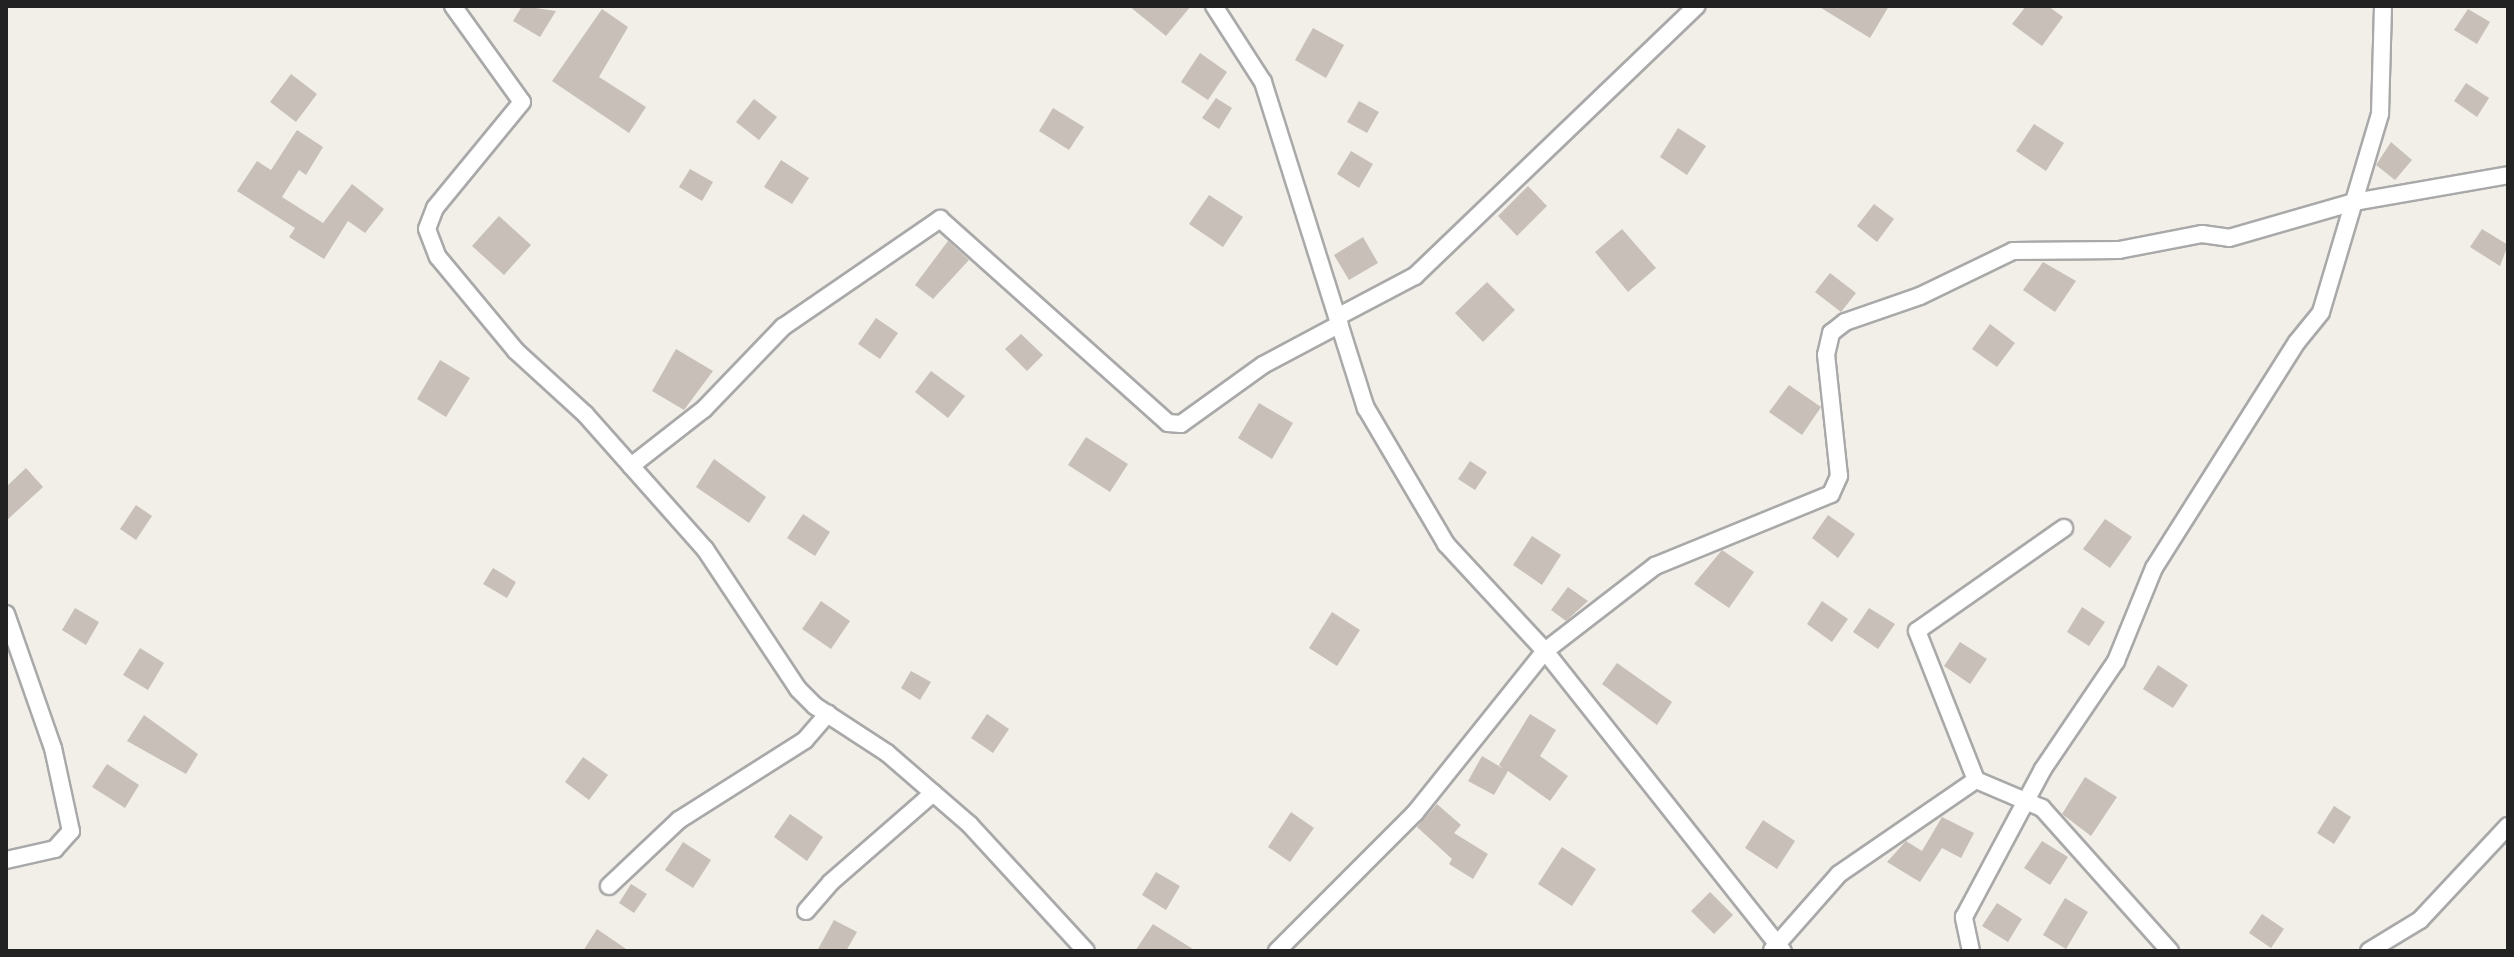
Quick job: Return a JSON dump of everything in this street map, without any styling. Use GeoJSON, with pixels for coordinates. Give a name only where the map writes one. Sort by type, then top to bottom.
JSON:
{"type":"FeatureCollection","features":[{"type":"Feature","properties":{"kind":"street"},"geometry":{"type":"LineString","coordinates":[[453,6],[522,102],[435,208],[427,229],[438,257],[516,351],[585,414],[705,549],[798,689],[828,714],[887,753],[970,825],[1086,951]]}},
{"type":"Feature","properties":{"kind":"street"},"geometry":{"type":"LineString","coordinates":[[1214,6],[1263,82],[1366,408],[1446,544],[1545,651],[1777,949],[1839,874],[1976,780]]}},
{"type":"Feature","properties":{"kind":"street"},"geometry":{"type":"LineString","coordinates":[[631,466],[704,409],[783,327],[940,219],[1060,323],[1151,412],[1181,424],[1263,365],[1415,276],[1697,6]]}},
{"type":"Feature","properties":{"kind":"street"},"geometry":{"type":"LineString","coordinates":[[1971,951],[1964,917],[2026,801],[2116,661],[2154,568],[2297,342],[2321,312],[2380,114],[2383,6]]}},
{"type":"Feature","properties":{"kind":"street"},"geometry":{"type":"LineString","coordinates":[[1277,951],[1415,813],[1545,651],[1655,566],[1831,494],[1839,476],[1826,355],[1831,333],[1845,322],[1920,296],[2013,251],[2119,250],[2202,234],[2229,238],[2354,202],[2508,175]]}},
{"type":"Feature","properties":{"kind":"street"},"geometry":{"type":"LineString","coordinates":[[2064,528],[1917,631],[1976,780],[2042,808],[2170,951]]}},
{"type":"Feature","properties":{"kind":"street"},"geometry":{"type":"LineString","coordinates":[[6,614],[53,748],[71,831],[55,849],[6,860]]}},
{"type":"Feature","properties":{"kind":"street"},"geometry":{"type":"LineString","coordinates":[[609,886],[679,820],[805,740],[828,714]]}},
{"type":"Feature","properties":{"kind":"street"},"geometry":{"type":"LineString","coordinates":[[806,911],[830,883],[933,793]]}},
{"type":"Feature","properties":{"kind":"street"},"geometry":{"type":"LineString","coordinates":[[2369,951],[2420,920],[2508,826]]}},
{"type":"Feature","properties":{"kind":"building"},"geometry":{"type":"Polygon","coordinates":[[[522,6],[556,11],[540,37],[513,21],[522,6]]]}},
{"type":"Feature","properties":{"kind":"building"},"geometry":{"type":"Polygon","coordinates":[[[1129,6],[1191,6],[1166,36],[1129,6]]]}},
{"type":"Feature","properties":{"kind":"building"},"geometry":{"type":"Polygon","coordinates":[[[1818,6],[1889,6],[1870,38],[1818,6]]]}},
{"type":"Feature","properties":{"kind":"building"},"geometry":{"type":"Polygon","coordinates":[[[2026,6],[2048,6],[2063,17],[2042,46],[2012,24],[2026,6]]]}},
{"type":"Feature","properties":{"kind":"building"},"geometry":{"type":"Polygon","coordinates":[[[602,9],[628,27],[599,77],[646,107],[629,133],[552,81],[602,9]]]}},
{"type":"Feature","properties":{"kind":"building"},"geometry":{"type":"Polygon","coordinates":[[[2468,9],[2490,22],[2477,44],[2454,30],[2468,9]]]}},
{"type":"Feature","properties":{"kind":"building"},"geometry":{"type":"Polygon","coordinates":[[[1313,28],[1344,45],[1326,78],[1295,60],[1313,28]]]}},
{"type":"Feature","properties":{"kind":"building"},"geometry":{"type":"Polygon","coordinates":[[[1200,53],[1227,72],[1208,100],[1181,82],[1200,53]]]}},
{"type":"Feature","properties":{"kind":"building"},"geometry":{"type":"Polygon","coordinates":[[[291,74],[317,94],[296,122],[270,102],[291,74]]]}},
{"type":"Feature","properties":{"kind":"building"},"geometry":{"type":"Polygon","coordinates":[[[2466,83],[2489,98],[2477,117],[2454,101],[2466,83]]]}},
{"type":"Feature","properties":{"kind":"building"},"geometry":{"type":"Polygon","coordinates":[[[1216,98],[1232,108],[1219,129],[1202,118],[1216,98]]]}},
{"type":"Feature","properties":{"kind":"building"},"geometry":{"type":"Polygon","coordinates":[[[754,99],[777,117],[759,140],[736,122],[754,99]]]}},
{"type":"Feature","properties":{"kind":"building"},"geometry":{"type":"Polygon","coordinates":[[[1359,101],[1379,112],[1367,133],[1347,122],[1359,101]]]}},
{"type":"Feature","properties":{"kind":"building"},"geometry":{"type":"Polygon","coordinates":[[[1053,108],[1084,127],[1069,150],[1039,131],[1053,108]]]}},
{"type":"Feature","properties":{"kind":"building"},"geometry":{"type":"Polygon","coordinates":[[[2034,124],[2064,143],[2046,171],[2016,151],[2034,124]]]}},
{"type":"Feature","properties":{"kind":"building"},"geometry":{"type":"Polygon","coordinates":[[[1678,128],[1706,146],[1687,175],[1660,157],[1678,128]]]}},
{"type":"Feature","properties":{"kind":"building"},"geometry":{"type":"Polygon","coordinates":[[[297,130],[323,147],[306,175],[299,170],[282,197],[323,223],[352,184],[384,209],[365,233],[348,221],[324,259],[289,237],[295,228],[237,191],[257,161],[271,170],[297,130]]]}},
{"type":"Feature","properties":{"kind":"building"},"geometry":{"type":"Polygon","coordinates":[[[2391,142],[2412,160],[2395,180],[2376,165],[2391,142]]]}},
{"type":"Feature","properties":{"kind":"building"},"geometry":{"type":"Polygon","coordinates":[[[1351,151],[1373,164],[1359,188],[1337,174],[1351,151]]]}},
{"type":"Feature","properties":{"kind":"building"},"geometry":{"type":"Polygon","coordinates":[[[781,160],[809,178],[792,204],[764,187],[781,160]]]}},
{"type":"Feature","properties":{"kind":"building"},"geometry":{"type":"Polygon","coordinates":[[[690,169],[713,182],[702,201],[679,187],[690,169]]]}},
{"type":"Feature","properties":{"kind":"building"},"geometry":{"type":"Polygon","coordinates":[[[1528,186],[1547,206],[1517,236],[1498,216],[1528,186]]]}},
{"type":"Feature","properties":{"kind":"building"},"geometry":{"type":"Polygon","coordinates":[[[1209,195],[1243,217],[1223,247],[1189,224],[1209,195]]]}},
{"type":"Feature","properties":{"kind":"building"},"geometry":{"type":"Polygon","coordinates":[[[1874,204],[1894,219],[1877,242],[1857,226],[1874,204]]]}},
{"type":"Feature","properties":{"kind":"building"},"geometry":{"type":"Polygon","coordinates":[[[499,216],[531,245],[504,275],[472,246],[499,216]]]}},
{"type":"Feature","properties":{"kind":"building"},"geometry":{"type":"Polygon","coordinates":[[[1622,229],[1656,268],[1628,292],[1595,252],[1622,229]]]}},
{"type":"Feature","properties":{"kind":"building"},"geometry":{"type":"Polygon","coordinates":[[[2482,229],[2508,245],[2500,266],[2470,247],[2482,229]]]}},
{"type":"Feature","properties":{"kind":"building"},"geometry":{"type":"Polygon","coordinates":[[[1363,237],[1378,263],[1349,280],[1334,255],[1363,237]]]}},
{"type":"Feature","properties":{"kind":"building"},"geometry":{"type":"Polygon","coordinates":[[[948,241],[969,260],[933,299],[915,285],[948,241]]]}},
{"type":"Feature","properties":{"kind":"building"},"geometry":{"type":"Polygon","coordinates":[[[2043,262],[2076,281],[2055,312],[2023,290],[2043,262]]]}},
{"type":"Feature","properties":{"kind":"building"},"geometry":{"type":"Polygon","coordinates":[[[1830,273],[1856,293],[1841,312],[1815,292],[1830,273]]]}},
{"type":"Feature","properties":{"kind":"building"},"geometry":{"type":"Polygon","coordinates":[[[1487,282],[1515,310],[1483,342],[1455,313],[1487,282]]]}},
{"type":"Feature","properties":{"kind":"building"},"geometry":{"type":"Polygon","coordinates":[[[876,318],[898,333],[880,359],[858,344],[876,318]]]}},
{"type":"Feature","properties":{"kind":"building"},"geometry":{"type":"Polygon","coordinates":[[[1990,324],[2015,343],[1997,367],[1972,349],[1990,324]]]}},
{"type":"Feature","properties":{"kind":"building"},"geometry":{"type":"Polygon","coordinates":[[[1021,334],[1043,355],[1027,371],[1005,349],[1021,334]]]}},
{"type":"Feature","properties":{"kind":"building"},"geometry":{"type":"Polygon","coordinates":[[[676,349],[713,371],[684,410],[652,391],[676,349]]]}},
{"type":"Feature","properties":{"kind":"building"},"geometry":{"type":"Polygon","coordinates":[[[440,360],[470,378],[446,417],[417,399],[440,360]]]}},
{"type":"Feature","properties":{"kind":"building"},"geometry":{"type":"Polygon","coordinates":[[[931,371],[965,396],[948,418],[915,392],[931,371]]]}},
{"type":"Feature","properties":{"kind":"building"},"geometry":{"type":"Polygon","coordinates":[[[1789,385],[1821,407],[1802,435],[1769,412],[1789,385]]]}},
{"type":"Feature","properties":{"kind":"building"},"geometry":{"type":"Polygon","coordinates":[[[1259,403],[1293,423],[1272,459],[1238,438],[1259,403]]]}},
{"type":"Feature","properties":{"kind":"building"},"geometry":{"type":"Polygon","coordinates":[[[1086,437],[1128,464],[1110,492],[1068,465],[1086,437]]]}},
{"type":"Feature","properties":{"kind":"building"},"geometry":{"type":"Polygon","coordinates":[[[714,459],[766,497],[749,523],[696,487],[714,459]]]}},
{"type":"Feature","properties":{"kind":"building"},"geometry":{"type":"Polygon","coordinates":[[[1470,461],[1487,472],[1475,490],[1458,479],[1470,461]]]}},
{"type":"Feature","properties":{"kind":"building"},"geometry":{"type":"Polygon","coordinates":[[[26,468],[43,487],[6,521],[6,487],[26,468]]]}},
{"type":"Feature","properties":{"kind":"building"},"geometry":{"type":"Polygon","coordinates":[[[136,505],[152,516],[136,540],[120,529],[136,505]]]}},
{"type":"Feature","properties":{"kind":"building"},"geometry":{"type":"Polygon","coordinates":[[[803,514],[830,532],[815,556],[787,538],[803,514]]]}},
{"type":"Feature","properties":{"kind":"building"},"geometry":{"type":"Polygon","coordinates":[[[1828,515],[1855,534],[1838,558],[1812,538],[1828,515]]]}},
{"type":"Feature","properties":{"kind":"building"},"geometry":{"type":"Polygon","coordinates":[[[2105,519],[2132,537],[2110,568],[2083,549],[2105,519]]]}},
{"type":"Feature","properties":{"kind":"building"},"geometry":{"type":"Polygon","coordinates":[[[1532,536],[1561,555],[1542,585],[1513,565],[1532,536]]]}},
{"type":"Feature","properties":{"kind":"building"},"geometry":{"type":"Polygon","coordinates":[[[1722,550],[1754,572],[1729,608],[1694,584],[1722,550]]]}},
{"type":"Feature","properties":{"kind":"building"},"geometry":{"type":"Polygon","coordinates":[[[493,568],[516,582],[507,598],[483,584],[493,568]]]}},
{"type":"Feature","properties":{"kind":"building"},"geometry":{"type":"Polygon","coordinates":[[[1568,587],[1588,601],[1566,621],[1551,610],[1568,587]]]}},
{"type":"Feature","properties":{"kind":"building"},"geometry":{"type":"Polygon","coordinates":[[[821,601],[850,621],[831,649],[802,629],[821,601]]]}},
{"type":"Feature","properties":{"kind":"building"},"geometry":{"type":"Polygon","coordinates":[[[1822,601],[1848,619],[1832,642],[1807,624],[1822,601]]]}},
{"type":"Feature","properties":{"kind":"building"},"geometry":{"type":"Polygon","coordinates":[[[2082,607],[2105,622],[2089,646],[2067,632],[2082,607]]]}},
{"type":"Feature","properties":{"kind":"building"},"geometry":{"type":"Polygon","coordinates":[[[75,608],[99,622],[86,645],[62,630],[75,608]]]}},
{"type":"Feature","properties":{"kind":"building"},"geometry":{"type":"Polygon","coordinates":[[[1869,608],[1895,624],[1878,649],[1853,632],[1869,608]]]}},
{"type":"Feature","properties":{"kind":"building"},"geometry":{"type":"Polygon","coordinates":[[[1332,612],[1360,630],[1337,666],[1309,648],[1332,612]]]}},
{"type":"Feature","properties":{"kind":"building"},"geometry":{"type":"Polygon","coordinates":[[[1960,642],[1987,659],[1970,684],[1944,666],[1960,642]]]}},
{"type":"Feature","properties":{"kind":"building"},"geometry":{"type":"Polygon","coordinates":[[[140,648],[164,663],[148,690],[123,675],[140,648]]]}},
{"type":"Feature","properties":{"kind":"building"},"geometry":{"type":"Polygon","coordinates":[[[1617,663],[1672,702],[1657,725],[1602,684],[1617,663]]]}},
{"type":"Feature","properties":{"kind":"building"},"geometry":{"type":"Polygon","coordinates":[[[2158,665],[2188,685],[2173,708],[2143,689],[2158,665]]]}},
{"type":"Feature","properties":{"kind":"building"},"geometry":{"type":"Polygon","coordinates":[[[911,671],[931,682],[920,700],[901,688],[911,671]]]}},
{"type":"Feature","properties":{"kind":"building"},"geometry":{"type":"Polygon","coordinates":[[[987,714],[1009,729],[993,753],[971,738],[987,714]]]}},
{"type":"Feature","properties":{"kind":"building"},"geometry":{"type":"Polygon","coordinates":[[[1530,714],[1556,730],[1540,756],[1568,776],[1550,801],[1508,771],[1494,795],[1468,781],[1482,756],[1504,769],[1499,765],[1530,714]]]}},
{"type":"Feature","properties":{"kind":"building"},"geometry":{"type":"Polygon","coordinates":[[[144,715],[198,754],[186,774],[127,741],[144,715]]]}},
{"type":"Feature","properties":{"kind":"building"},"geometry":{"type":"Polygon","coordinates":[[[583,757],[608,775],[589,800],[565,782],[583,757]]]}},
{"type":"Feature","properties":{"kind":"building"},"geometry":{"type":"Polygon","coordinates":[[[107,764],[139,785],[125,808],[92,787],[107,764]]]}},
{"type":"Feature","properties":{"kind":"building"},"geometry":{"type":"Polygon","coordinates":[[[2085,777],[2117,797],[2091,836],[2062,814],[2085,777]]]}},
{"type":"Feature","properties":{"kind":"building"},"geometry":{"type":"Polygon","coordinates":[[[1437,804],[1461,825],[1454,833],[1488,854],[1473,879],[1449,864],[1452,859],[1417,827],[1437,804]]]}},
{"type":"Feature","properties":{"kind":"building"},"geometry":{"type":"Polygon","coordinates":[[[2334,806],[2351,817],[2334,844],[2317,833],[2334,806]]]}},
{"type":"Feature","properties":{"kind":"building"},"geometry":{"type":"Polygon","coordinates":[[[1291,812],[1314,828],[1290,862],[1268,847],[1291,812]]]}},
{"type":"Feature","properties":{"kind":"building"},"geometry":{"type":"Polygon","coordinates":[[[790,814],[823,837],[807,861],[774,837],[790,814]]]}},
{"type":"Feature","properties":{"kind":"building"},"geometry":{"type":"Polygon","coordinates":[[[1942,817],[1974,833],[1961,858],[1942,848],[1920,882],[1887,862],[1906,841],[1922,851],[1942,817]]]}},
{"type":"Feature","properties":{"kind":"building"},"geometry":{"type":"Polygon","coordinates":[[[1763,820],[1795,841],[1777,869],[1745,848],[1763,820]]]}},
{"type":"Feature","properties":{"kind":"building"},"geometry":{"type":"Polygon","coordinates":[[[2042,841],[2068,857],[2050,885],[2024,868],[2042,841]]]}},
{"type":"Feature","properties":{"kind":"building"},"geometry":{"type":"Polygon","coordinates":[[[683,842],[711,860],[693,888],[665,870],[683,842]]]}},
{"type":"Feature","properties":{"kind":"building"},"geometry":{"type":"Polygon","coordinates":[[[1562,847],[1596,869],[1572,906],[1538,884],[1562,847]]]}},
{"type":"Feature","properties":{"kind":"building"},"geometry":{"type":"Polygon","coordinates":[[[1156,872],[1180,886],[1166,910],[1142,895],[1156,872]]]}},
{"type":"Feature","properties":{"kind":"building"},"geometry":{"type":"Polygon","coordinates":[[[631,884],[647,894],[634,913],[619,903],[631,884]]]}},
{"type":"Feature","properties":{"kind":"building"},"geometry":{"type":"Polygon","coordinates":[[[1710,892],[1733,915],[1714,934],[1691,911],[1710,892]]]}},
{"type":"Feature","properties":{"kind":"building"},"geometry":{"type":"Polygon","coordinates":[[[2065,898],[2088,912],[2066,949],[2043,935],[2065,898]]]}},
{"type":"Feature","properties":{"kind":"building"},"geometry":{"type":"Polygon","coordinates":[[[1997,903],[2022,919],[2008,942],[1982,926],[1997,903]]]}},
{"type":"Feature","properties":{"kind":"building"},"geometry":{"type":"Polygon","coordinates":[[[2262,914],[2284,929],[2271,948],[2249,933],[2262,914]]]}},
{"type":"Feature","properties":{"kind":"building"},"geometry":{"type":"Polygon","coordinates":[[[834,920],[857,932],[846,951],[817,951],[834,920]]]}},
{"type":"Feature","properties":{"kind":"building"},"geometry":{"type":"Polygon","coordinates":[[[1153,924],[1196,951],[1135,951],[1153,924]]]}},
{"type":"Feature","properties":{"kind":"building"},"geometry":{"type":"Polygon","coordinates":[[[597,929],[629,951],[583,951],[597,929]]]}}]}
